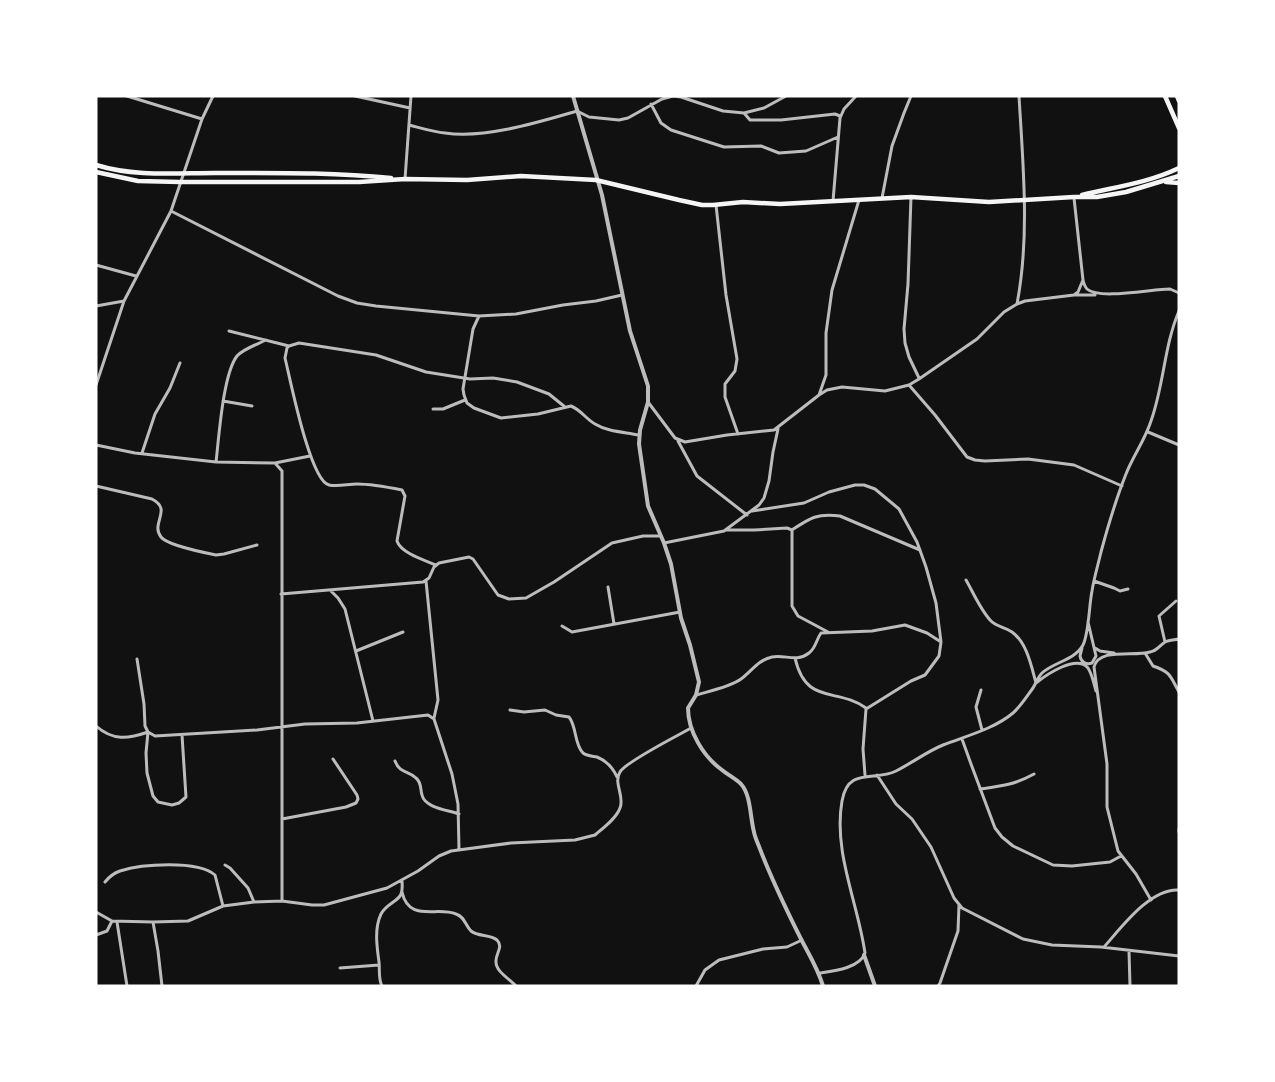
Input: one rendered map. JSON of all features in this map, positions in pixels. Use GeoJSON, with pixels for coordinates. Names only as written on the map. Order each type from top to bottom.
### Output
{"type":"FeatureCollection","features":[{"type":"Feature","properties":{"kind":"main road"},"geometry":{"type":"LineString","coordinates":[[1165,96],[1179,128]]}},
{"type":"Feature","properties":{"kind":"main road"},"geometry":{"type":"LineString","coordinates":[[1177,96],[1179,101]]}},
{"type":"Feature","properties":{"kind":"main road"},"geometry":{"type":"LineString","coordinates":[[96,165],[130,173],[262,173],[467,180],[521,176],[582,178],[702,205],[743,202],[780,204],[911,197],[988,202],[1097,197],[1160,183],[1179,176]]}},
{"type":"Feature","properties":{"kind":"main road"},"geometry":{"type":"LineString","coordinates":[[1074,197],[1124,187],[1179,168]]}},
{"type":"Feature","properties":{"kind":"main road"},"geometry":{"type":"LineString","coordinates":[[96,172],[138,181],[180,182],[359,182],[405,179]]}},
{"type":"Feature","properties":{"kind":"main road"},"geometry":{"type":"LineString","coordinates":[[1160,183],[1179,183]]}},
{"type":"Feature","properties":{"kind":"street"},"geometry":{"type":"LineString","coordinates":[[127,96],[202,118]]}},
{"type":"Feature","properties":{"kind":"street"},"geometry":{"type":"LineString","coordinates":[[96,385],[124,301],[171,211],[202,118],[213,96]]}},
{"type":"Feature","properties":{"kind":"street"},"geometry":{"type":"LineString","coordinates":[[355,96],[410,108]]}},
{"type":"Feature","properties":{"kind":"street"},"geometry":{"type":"LineString","coordinates":[[405,179],[411,96]]}},
{"type":"Feature","properties":{"kind":"street"},"geometry":{"type":"LineString","coordinates":[[573,96],[598,180],[630,331],[648,386],[648,402],[639,435],[639,444],[648,506],[664,543],[699,682],[696,695],[687,708],[691,728],[710,759],[740,783],[744,789],[760,851],[820,973],[823,986]]}},
{"type":"Feature","properties":{"kind":"street"},"geometry":{"type":"LineString","coordinates":[[409,125],[446,133],[475,133],[508,129],[577,111],[589,117],[619,120],[628,118],[651,104],[673,96],[688,98],[723,111],[744,113],[764,108],[786,96]]}},
{"type":"Feature","properties":{"kind":"street"},"geometry":{"type":"LineString","coordinates":[[833,201],[840,116],[846,105],[856,96]]}},
{"type":"Feature","properties":{"kind":"street"},"geometry":{"type":"LineString","coordinates":[[882,198],[892,146],[911,96]]}},
{"type":"Feature","properties":{"kind":"street"},"geometry":{"type":"LineString","coordinates":[[1017,304],[1022,279],[1024,201],[1019,96]]}},
{"type":"Feature","properties":{"kind":"street"},"geometry":{"type":"LineString","coordinates":[[651,104],[661,123],[671,130],[724,147],[761,146],[779,153],[806,151],[838,137]]}},
{"type":"Feature","properties":{"kind":"street"},"geometry":{"type":"LineString","coordinates":[[744,113],[750,120],[781,120],[835,114],[840,116]]}},
{"type":"Feature","properties":{"kind":"street"},"geometry":{"type":"LineString","coordinates":[[911,197],[904,336],[909,357],[919,379]]}},
{"type":"Feature","properties":{"kind":"street"},"geometry":{"type":"LineString","coordinates":[[1074,197],[1083,280],[1088,290],[1102,294]]}},
{"type":"Feature","properties":{"kind":"street"},"geometry":{"type":"LineString","coordinates":[[819,395],[826,375],[826,333],[832,290],[859,200]]}},
{"type":"Feature","properties":{"kind":"street"},"geometry":{"type":"LineString","coordinates":[[716,205],[726,295],[737,359],[735,371],[726,384],[725,397],[738,434]]}},
{"type":"Feature","properties":{"kind":"street"},"geometry":{"type":"LineString","coordinates":[[171,211],[347,300],[376,306],[479,316],[516,314],[622,295]]}},
{"type":"Feature","properties":{"kind":"street"},"geometry":{"type":"LineString","coordinates":[[96,265],[136,276]]}},
{"type":"Feature","properties":{"kind":"street"},"geometry":{"type":"LineString","coordinates":[[1074,295],[1078,292],[1083,280]]}},
{"type":"Feature","properties":{"kind":"street"},"geometry":{"type":"LineString","coordinates":[[677,440],[688,442],[778,429],[826,390],[842,387],[885,391],[909,385],[976,339],[1004,312],[1025,301],[1163,289],[1179,293]]}},
{"type":"Feature","properties":{"kind":"street"},"geometry":{"type":"LineString","coordinates":[[96,306],[124,301]]}},
{"type":"Feature","properties":{"kind":"street"},"geometry":{"type":"LineString","coordinates":[[1088,618],[1096,653],[1092,663],[1082,661],[1080,656],[1094,581],[1122,486],[1147,431],[1161,387],[1173,325],[1179,311]]}},
{"type":"Feature","properties":{"kind":"street"},"geometry":{"type":"LineString","coordinates":[[479,316],[473,329],[464,389],[467,403],[501,418],[538,414],[572,406],[598,426],[639,435]]}},
{"type":"Feature","properties":{"kind":"street"},"geometry":{"type":"LineString","coordinates":[[229,332],[289,346],[299,343],[376,355],[426,372],[518,382],[549,394],[565,407]]}},
{"type":"Feature","properties":{"kind":"street"},"geometry":{"type":"LineString","coordinates":[[216,462],[223,401],[231,367],[238,354],[266,340]]}},
{"type":"Feature","properties":{"kind":"street"},"geometry":{"type":"LineString","coordinates":[[289,346],[285,357],[300,423],[310,456],[323,482],[330,486],[380,485],[402,490],[405,496],[397,541],[402,549],[436,565],[469,556],[498,595],[509,600],[525,598],[554,582],[612,543],[643,536],[660,536]]}},
{"type":"Feature","properties":{"kind":"street"},"geometry":{"type":"LineString","coordinates":[[142,453],[155,414],[170,388],[180,363]]}},
{"type":"Feature","properties":{"kind":"street"},"geometry":{"type":"LineString","coordinates":[[909,385],[967,457],[985,462],[1028,459],[1074,465],[1122,486]]}},
{"type":"Feature","properties":{"kind":"street"},"geometry":{"type":"LineString","coordinates":[[434,409],[443,409],[465,400]]}},
{"type":"Feature","properties":{"kind":"street"},"geometry":{"type":"LineString","coordinates":[[223,401],[252,406]]}},
{"type":"Feature","properties":{"kind":"street"},"geometry":{"type":"LineString","coordinates":[[648,402],[677,440],[697,476],[747,515]]}},
{"type":"Feature","properties":{"kind":"street"},"geometry":{"type":"LineString","coordinates":[[727,530],[762,502],[778,429]]}},
{"type":"Feature","properties":{"kind":"street"},"geometry":{"type":"LineString","coordinates":[[1147,431],[1179,445]]}},
{"type":"Feature","properties":{"kind":"street"},"geometry":{"type":"LineString","coordinates":[[96,445],[216,462],[275,463],[310,456]]}},
{"type":"Feature","properties":{"kind":"street"},"geometry":{"type":"LineString","coordinates":[[275,463],[281,468],[283,475],[282,902]]}},
{"type":"Feature","properties":{"kind":"street"},"geometry":{"type":"LineString","coordinates":[[752,511],[804,503],[829,492],[855,485],[868,486],[899,509],[917,542],[936,603],[941,642],[939,656],[925,675],[911,681],[867,709]]}},
{"type":"Feature","properties":{"kind":"street"},"geometry":{"type":"LineString","coordinates":[[96,486],[156,501],[162,512],[158,524],[159,532],[161,537],[168,542],[216,555],[258,545]]}},
{"type":"Feature","properties":{"kind":"street"},"geometry":{"type":"LineString","coordinates":[[664,543],[727,530],[782,528],[792,530],[813,517],[834,515],[920,550]]}},
{"type":"Feature","properties":{"kind":"street"},"geometry":{"type":"LineString","coordinates":[[792,530],[792,606],[798,616],[831,633]]}},
{"type":"Feature","properties":{"kind":"street"},"geometry":{"type":"LineString","coordinates":[[281,594],[426,581],[436,565]]}},
{"type":"Feature","properties":{"kind":"street"},"geometry":{"type":"LineString","coordinates":[[966,580],[991,621],[1011,631],[1023,645],[1036,682]]}},
{"type":"Feature","properties":{"kind":"street"},"geometry":{"type":"LineString","coordinates":[[426,581],[438,700],[434,719],[452,774],[458,804],[459,849]]}},
{"type":"Feature","properties":{"kind":"street"},"geometry":{"type":"LineString","coordinates":[[1094,581],[1120,591],[1128,589]]}},
{"type":"Feature","properties":{"kind":"street"},"geometry":{"type":"LineString","coordinates":[[608,587],[614,624]]}},
{"type":"Feature","properties":{"kind":"street"},"geometry":{"type":"LineString","coordinates":[[331,591],[345,609],[373,721]]}},
{"type":"Feature","properties":{"kind":"street"},"geometry":{"type":"LineString","coordinates":[[1165,642],[1159,616],[1176,601]]}},
{"type":"Feature","properties":{"kind":"street"},"geometry":{"type":"LineString","coordinates":[[562,626],[572,632],[680,612]]}},
{"type":"Feature","properties":{"kind":"street"},"geometry":{"type":"LineString","coordinates":[[696,695],[737,681],[757,664],[769,658],[795,658],[810,652],[816,646],[821,633],[872,631],[905,625],[927,633],[941,642]]}},
{"type":"Feature","properties":{"kind":"street"},"geometry":{"type":"LineString","coordinates":[[356,651],[403,632]]}},
{"type":"Feature","properties":{"kind":"street"},"geometry":{"type":"LineString","coordinates":[[1151,900],[1136,874],[1118,850],[1107,807],[1107,764],[1094,667],[1102,657],[1145,653],[1156,650],[1165,642],[1179,639]]}},
{"type":"Feature","properties":{"kind":"street"},"geometry":{"type":"LineString","coordinates":[[876,986],[864,956],[864,945],[844,858],[841,823],[844,793],[856,779],[893,773],[922,755],[982,730],[1012,713],[1041,674],[1074,655],[1083,644]]}},
{"type":"Feature","properties":{"kind":"street"},"geometry":{"type":"LineString","coordinates":[[1093,645],[1100,651],[1119,654]]}},
{"type":"Feature","properties":{"kind":"street"},"geometry":{"type":"LineString","coordinates":[[1145,653],[1153,666],[1168,673],[1179,692]]}},
{"type":"Feature","properties":{"kind":"street"},"geometry":{"type":"LineString","coordinates":[[795,658],[798,672],[816,691],[856,701],[867,709]]}},
{"type":"Feature","properties":{"kind":"street"},"geometry":{"type":"LineString","coordinates":[[137,659],[145,726],[148,732],[146,763],[153,796],[158,802],[172,805],[181,802],[186,795],[182,735]]}},
{"type":"Feature","properties":{"kind":"street"},"geometry":{"type":"LineString","coordinates":[[1036,682],[1054,670],[1065,666],[1084,665],[1090,673],[1100,703]]}},
{"type":"Feature","properties":{"kind":"street"},"geometry":{"type":"LineString","coordinates":[[981,690],[976,707],[982,730]]}},
{"type":"Feature","properties":{"kind":"street"},"geometry":{"type":"LineString","coordinates":[[866,776],[863,749],[867,709]]}},
{"type":"Feature","properties":{"kind":"street"},"geometry":{"type":"LineString","coordinates":[[96,912],[115,922],[188,921],[223,906],[254,902],[324,905],[387,888],[445,853],[459,849],[511,843],[575,840],[596,836],[621,807],[618,779],[613,770],[606,762],[581,751],[569,717],[556,715],[547,710],[524,712],[510,710]]}},
{"type":"Feature","properties":{"kind":"street"},"geometry":{"type":"LineString","coordinates":[[96,726],[109,735],[121,738],[148,732],[155,736],[182,735],[428,715],[434,719]]}},
{"type":"Feature","properties":{"kind":"street"},"geometry":{"type":"LineString","coordinates":[[618,779],[621,769],[691,728]]}},
{"type":"Feature","properties":{"kind":"street"},"geometry":{"type":"LineString","coordinates":[[962,738],[995,828],[1008,842],[1023,852],[1053,865],[1072,866],[1110,862],[1121,856]]}},
{"type":"Feature","properties":{"kind":"street"},"geometry":{"type":"LineString","coordinates":[[282,819],[350,807],[356,803],[357,795],[333,759]]}},
{"type":"Feature","properties":{"kind":"street"},"geometry":{"type":"LineString","coordinates":[[394,761],[401,770],[418,780],[425,802],[459,814]]}},
{"type":"Feature","properties":{"kind":"street"},"geometry":{"type":"LineString","coordinates":[[980,789],[1006,786],[1034,774]]}},
{"type":"Feature","properties":{"kind":"street"},"geometry":{"type":"LineString","coordinates":[[878,775],[896,804],[912,819],[931,847],[959,905],[1023,939],[1052,945],[1104,947],[1179,956]]}},
{"type":"Feature","properties":{"kind":"street"},"geometry":{"type":"LineString","coordinates":[[105,882],[114,873],[125,870],[153,866],[192,866],[210,871],[214,875],[223,906]]}},
{"type":"Feature","properties":{"kind":"street"},"geometry":{"type":"LineString","coordinates":[[225,866],[230,868],[248,888],[254,902]]}},
{"type":"Feature","properties":{"kind":"street"},"geometry":{"type":"LineString","coordinates":[[402,880],[405,901],[413,909],[422,912],[453,912],[464,919],[470,930],[497,941],[500,947],[495,961],[498,970],[516,986]]}},
{"type":"Feature","properties":{"kind":"street"},"geometry":{"type":"LineString","coordinates":[[1104,947],[1138,909],[1169,891],[1179,890]]}},
{"type":"Feature","properties":{"kind":"street"},"geometry":{"type":"LineString","coordinates":[[382,986],[379,978],[376,938],[379,919],[384,910],[399,898],[402,892]]}},
{"type":"Feature","properties":{"kind":"street"},"geometry":{"type":"LineString","coordinates":[[938,986],[958,931],[959,905]]}},
{"type":"Feature","properties":{"kind":"street"},"geometry":{"type":"LineString","coordinates":[[96,935],[107,931],[115,922]]}},
{"type":"Feature","properties":{"kind":"street"},"geometry":{"type":"LineString","coordinates":[[115,922],[127,986]]}},
{"type":"Feature","properties":{"kind":"street"},"geometry":{"type":"LineString","coordinates":[[153,922],[162,986]]}},
{"type":"Feature","properties":{"kind":"street"},"geometry":{"type":"LineString","coordinates":[[696,986],[705,970],[718,960],[762,949],[787,947],[802,940]]}},
{"type":"Feature","properties":{"kind":"street"},"geometry":{"type":"LineString","coordinates":[[1129,951],[1130,986]]}},
{"type":"Feature","properties":{"kind":"street"},"geometry":{"type":"LineString","coordinates":[[820,973],[832,972],[858,963],[864,956]]}},
{"type":"Feature","properties":{"kind":"street"},"geometry":{"type":"LineString","coordinates":[[340,968],[379,965]]}}]}
